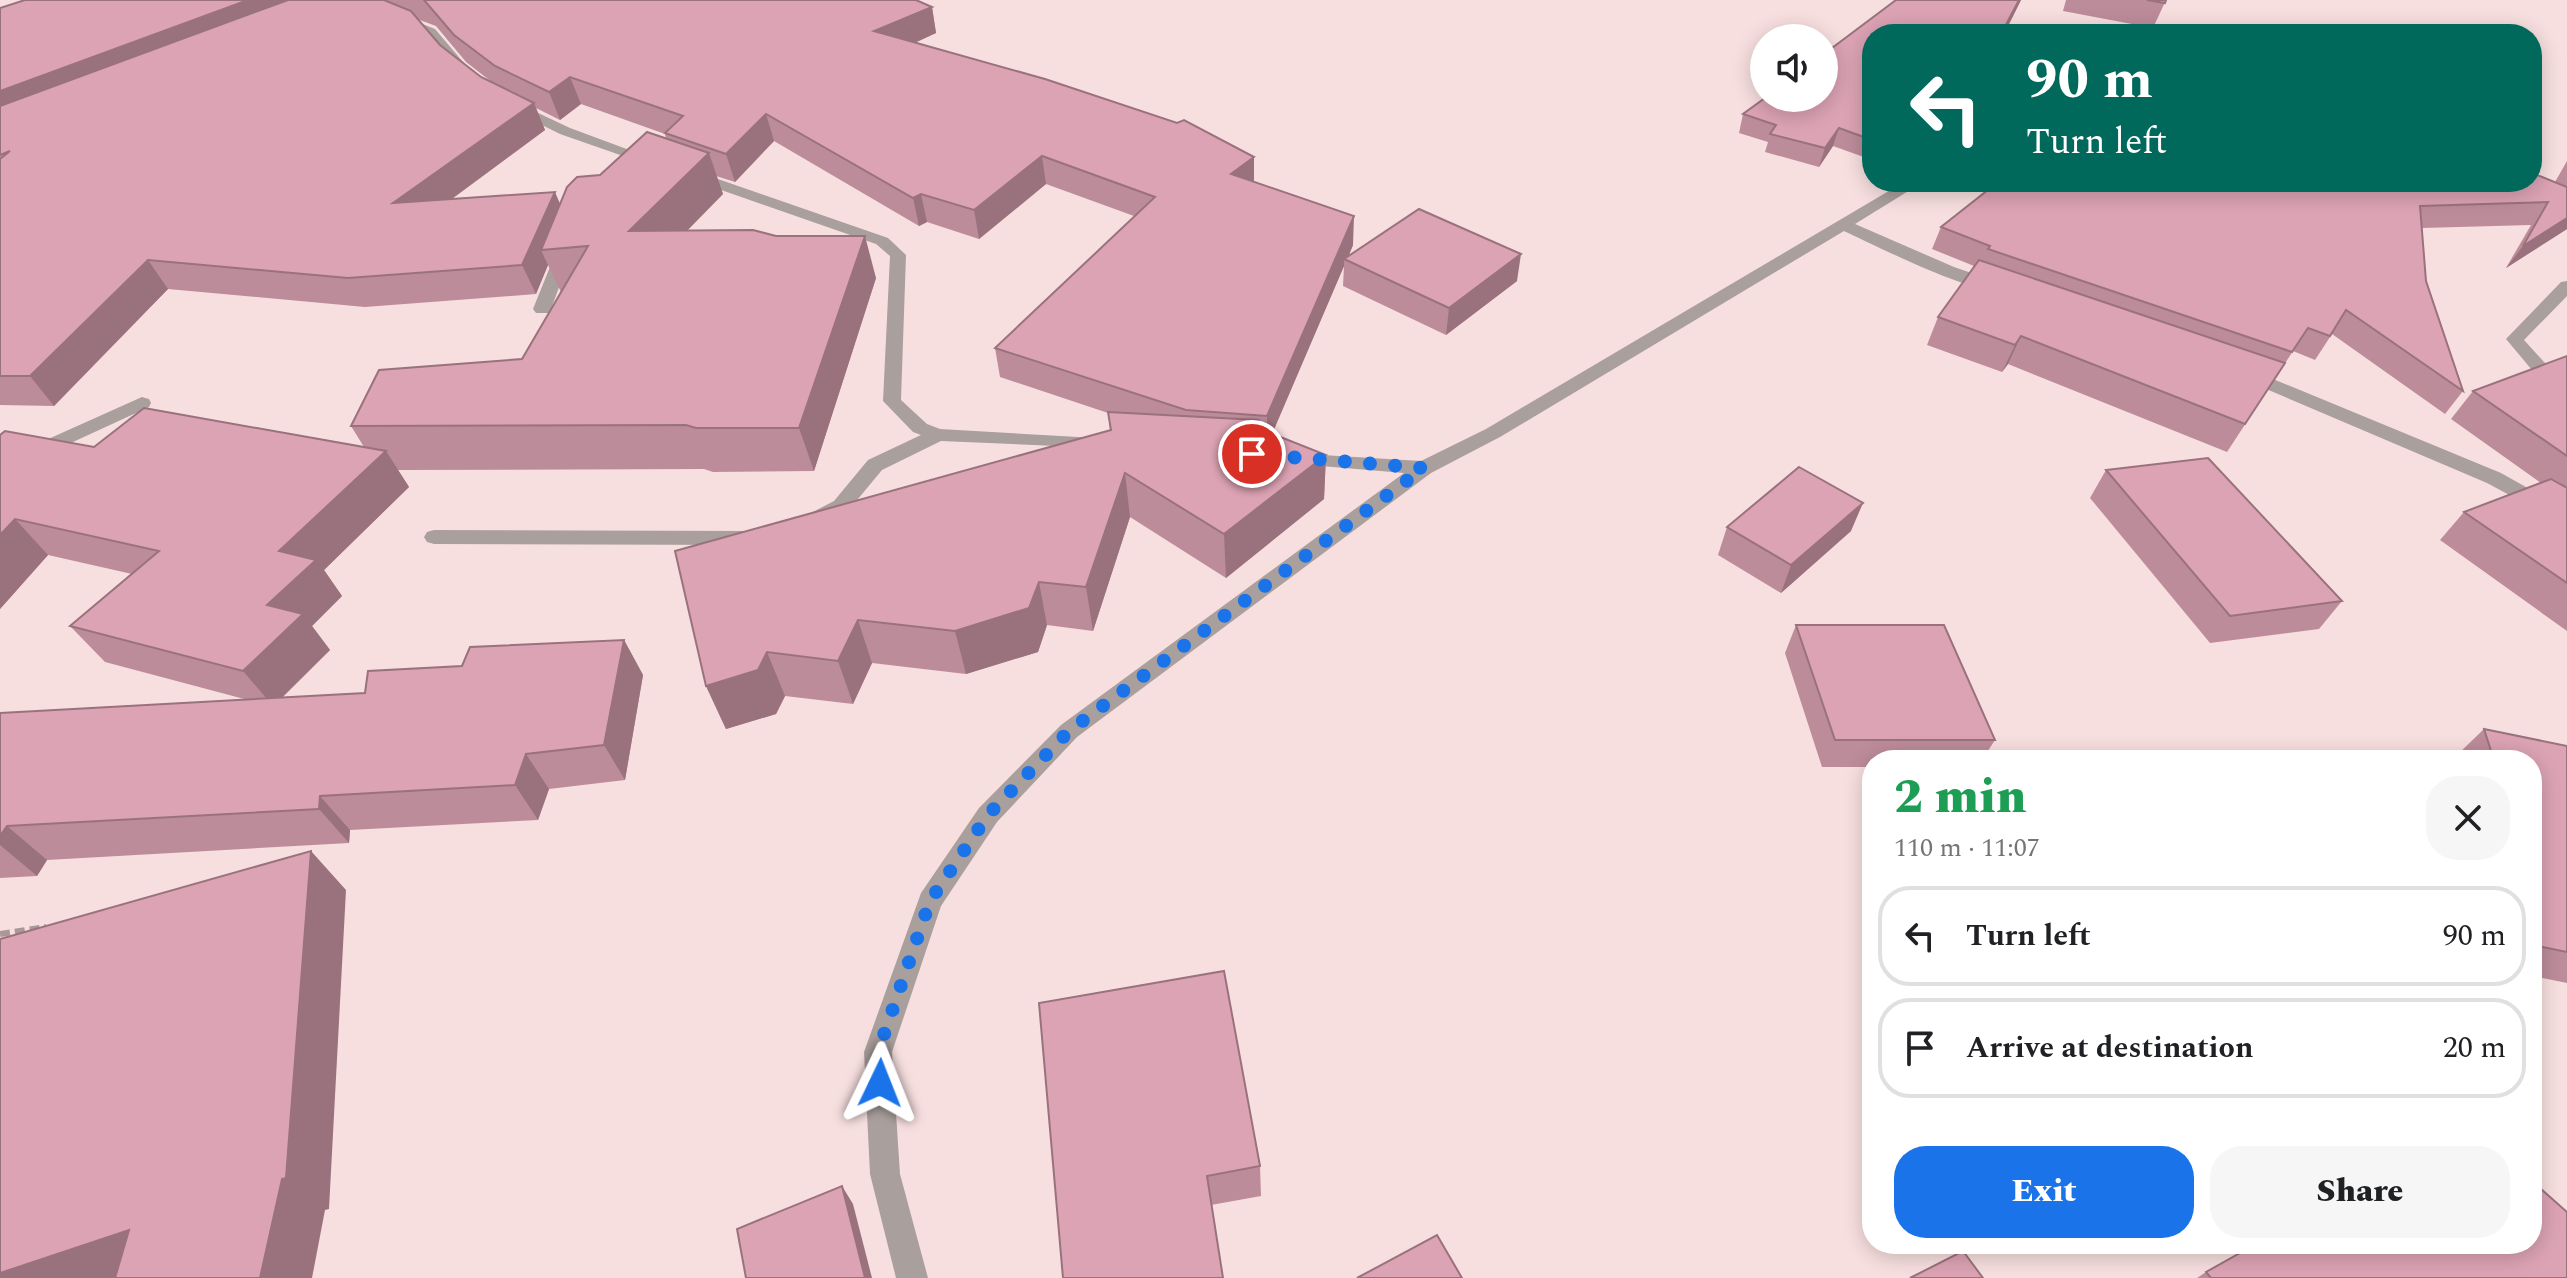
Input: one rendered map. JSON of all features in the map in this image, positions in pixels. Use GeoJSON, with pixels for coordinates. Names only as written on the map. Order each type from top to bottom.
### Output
{"type":"FeatureCollection","features":[{"type":"Feature","properties":{"kind":"street"},"geometry":{"type":"LineString","coordinates":[[347,2],[430,32],[459,67],[479,83]]}},
{"type":"Feature","properties":{"kind":"street"},"geometry":{"type":"LineString","coordinates":[[500,99],[631,162],[672,169],[882,241],[898,255],[892,401],[920,428],[938,435],[1119,445]]}},
{"type":"Feature","properties":{"kind":"street"},"geometry":{"type":"LineString","coordinates":[[912,1278],[885,1174],[878,1052],[930,901],[988,815],[1069,731],[1424,468],[1493,433],[1898,192]]}},
{"type":"Feature","properties":{"kind":"street"},"geometry":{"type":"LineString","coordinates":[[1843,225],[1948,271],[2008,292]]}},
{"type":"Feature","properties":{"kind":"street"},"geometry":{"type":"LineString","coordinates":[[542,309],[569,240]]}},
{"type":"Feature","properties":{"kind":"street"},"geometry":{"type":"LineString","coordinates":[[2567,286],[2515,339],[2526,356],[2546,375],[2567,387]]}},
{"type":"Feature","properties":{"kind":"street"},"geometry":{"type":"LineString","coordinates":[[2220,365],[2361,420],[2494,478],[2567,519]]}},
{"type":"Feature","properties":{"kind":"street"},"geometry":{"type":"LineString","coordinates":[[0,462],[53,444],[142,403]]}},
{"type":"Feature","properties":{"kind":"street"},"geometry":{"type":"LineString","coordinates":[[802,526],[841,506],[875,465],[938,435]]}},
{"type":"Feature","properties":{"kind":"street"},"geometry":{"type":"LineString","coordinates":[[1286,457],[1424,468]]}},
{"type":"Feature","properties":{"kind":"street"},"geometry":{"type":"LineString","coordinates":[[434,537],[746,539],[774,533]]}},
{"type":"Feature","properties":{"kind":"path"},"geometry":{"type":"LineString","coordinates":[[0,934],[61,925]]}},
{"type":"Feature","properties":{"kind":"building"},"geometry":{"type":"Polygon","coordinates":[[[25,0],[248,0],[0,91],[0,8],[25,0]]]}},
{"type":"Feature","properties":{"kind":"building"},"geometry":{"type":"Polygon","coordinates":[[[288,0],[384,0],[411,11],[440,45],[481,77],[534,103],[393,203],[555,192],[522,265],[348,278],[148,260],[30,376],[0,376],[0,159],[10,151],[0,155],[0,106],[288,0]]]}},
{"type":"Feature","properties":{"kind":"building"},"geometry":{"type":"Polygon","coordinates":[[[424,0],[916,0],[932,7],[874,31],[1045,79],[1177,123],[1184,120],[1254,157],[1231,174],[1354,216],[1267,416],[1186,410],[995,348],[1155,197],[1042,156],[974,210],[921,194],[913,198],[766,114],[726,154],[665,133],[683,116],[570,77],[549,92],[495,66],[454,35],[424,0]]]}},
{"type":"Feature","properties":{"kind":"building"},"geometry":{"type":"Polygon","coordinates":[[[1896,0],[2019,0],[2006,24],[1864,24],[1896,0]]]}},
{"type":"Feature","properties":{"kind":"building"},"geometry":{"type":"Polygon","coordinates":[[[1862,26],[1862,136],[1839,128],[1825,148],[1770,134],[1776,125],[1743,114],[1750,109],[1750,112],[1838,112],[1838,44],[1862,26]]]}},
{"type":"Feature","properties":{"kind":"building"},"geometry":{"type":"Polygon","coordinates":[[[647,132],[709,153],[629,231],[753,230],[776,236],[865,236],[799,428],[696,428],[686,425],[351,426],[379,370],[522,359],[588,246],[541,250],[567,187],[577,177],[600,175],[647,132]]]}},
{"type":"Feature","properties":{"kind":"building"},"geometry":{"type":"Polygon","coordinates":[[[2542,177],[2567,187],[2567,218],[2523,246],[2548,202],[2420,206],[2426,281],[2463,391],[2346,310],[2330,336],[2308,328],[2292,352],[1988,249],[1990,246],[1941,227],[1985,192],[2542,192],[2542,177]]]}},
{"type":"Feature","properties":{"kind":"building"},"geometry":{"type":"Polygon","coordinates":[[[1419,209],[1521,254],[1449,308],[1344,259],[1419,209]]]}},
{"type":"Feature","properties":{"kind":"building"},"geometry":{"type":"Polygon","coordinates":[[[1979,260],[2285,363],[2245,424],[2021,336],[2015,345],[1938,317],[1979,260]]]}},
{"type":"Feature","properties":{"kind":"building"},"geometry":{"type":"Polygon","coordinates":[[[2567,356],[2567,456],[2473,391],[2567,356]]]}},
{"type":"Feature","properties":{"kind":"building"},"geometry":{"type":"Polygon","coordinates":[[[144,408],[386,451],[279,551],[316,560],[267,605],[303,614],[243,671],[70,626],[159,551],[15,519],[0,535],[0,435],[5,431],[94,447],[144,408]]]}},
{"type":"Feature","properties":{"kind":"building"},"geometry":{"type":"Polygon","coordinates":[[[1108,412],[1258,420],[1255,427],[1326,455],[1224,534],[1125,473],[1086,587],[1039,582],[1029,608],[955,631],[858,620],[838,661],[767,652],[758,670],[706,686],[675,551],[1111,430],[1108,412]]]}},
{"type":"Feature","properties":{"kind":"building"},"geometry":{"type":"Polygon","coordinates":[[[2208,458],[2342,601],[2230,616],[2106,470],[2208,458]]]}},
{"type":"Feature","properties":{"kind":"building"},"geometry":{"type":"Polygon","coordinates":[[[1799,467],[1863,503],[1791,565],[1727,527],[1799,467]]]}},
{"type":"Feature","properties":{"kind":"building"},"geometry":{"type":"Polygon","coordinates":[[[2551,479],[2567,488],[2567,583],[2464,512],[2551,479]]]}},
{"type":"Feature","properties":{"kind":"building"},"geometry":{"type":"Polygon","coordinates":[[[1796,625],[1944,625],[1995,740],[1835,740],[1796,625]]]}},
{"type":"Feature","properties":{"kind":"building"},"geometry":{"type":"Polygon","coordinates":[[[624,640],[604,745],[526,754],[515,785],[320,796],[319,809],[7,826],[0,836],[0,713],[365,693],[368,671],[462,666],[470,647],[624,640]]]}},
{"type":"Feature","properties":{"kind":"building"},"geometry":{"type":"Polygon","coordinates":[[[2484,729],[2567,746],[2567,952],[2542,947],[2542,750],[2491,750],[2484,729]]]}},
{"type":"Feature","properties":{"kind":"building"},"geometry":{"type":"Polygon","coordinates":[[[311,851],[286,1178],[282,1179],[260,1278],[115,1278],[129,1230],[0,1273],[0,939],[311,851]]]}},
{"type":"Feature","properties":{"kind":"building"},"geometry":{"type":"Polygon","coordinates":[[[1224,971],[1260,1166],[1207,1176],[1223,1278],[1063,1278],[1039,1003],[1224,971]]]}},
{"type":"Feature","properties":{"kind":"building"},"geometry":{"type":"Polygon","coordinates":[[[842,1186],[865,1278],[746,1278],[737,1229],[842,1186]]]}},
{"type":"Feature","properties":{"kind":"building"},"geometry":{"type":"Polygon","coordinates":[[[2542,1190],[2567,1212],[2567,1278],[2211,1278],[2206,1272],[2238,1254],[2542,1254],[2542,1190]]]}},
{"type":"Feature","properties":{"kind":"building"},"geometry":{"type":"Polygon","coordinates":[[[1437,1235],[1462,1278],[1357,1278],[1437,1235]]]}},
{"type":"Feature","properties":{"kind":"building"},"geometry":{"type":"Polygon","coordinates":[[[1957,1254],[1965,1254],[1983,1278],[1910,1278],[1957,1254]]]}},
{"type":"Feature","properties":{"kind":"route"},"geometry":{"type":"LineString","coordinates":[[880,1083],[878,1052],[930,901],[988,815],[1069,731],[1424,468],[1252,454]]}}]}
